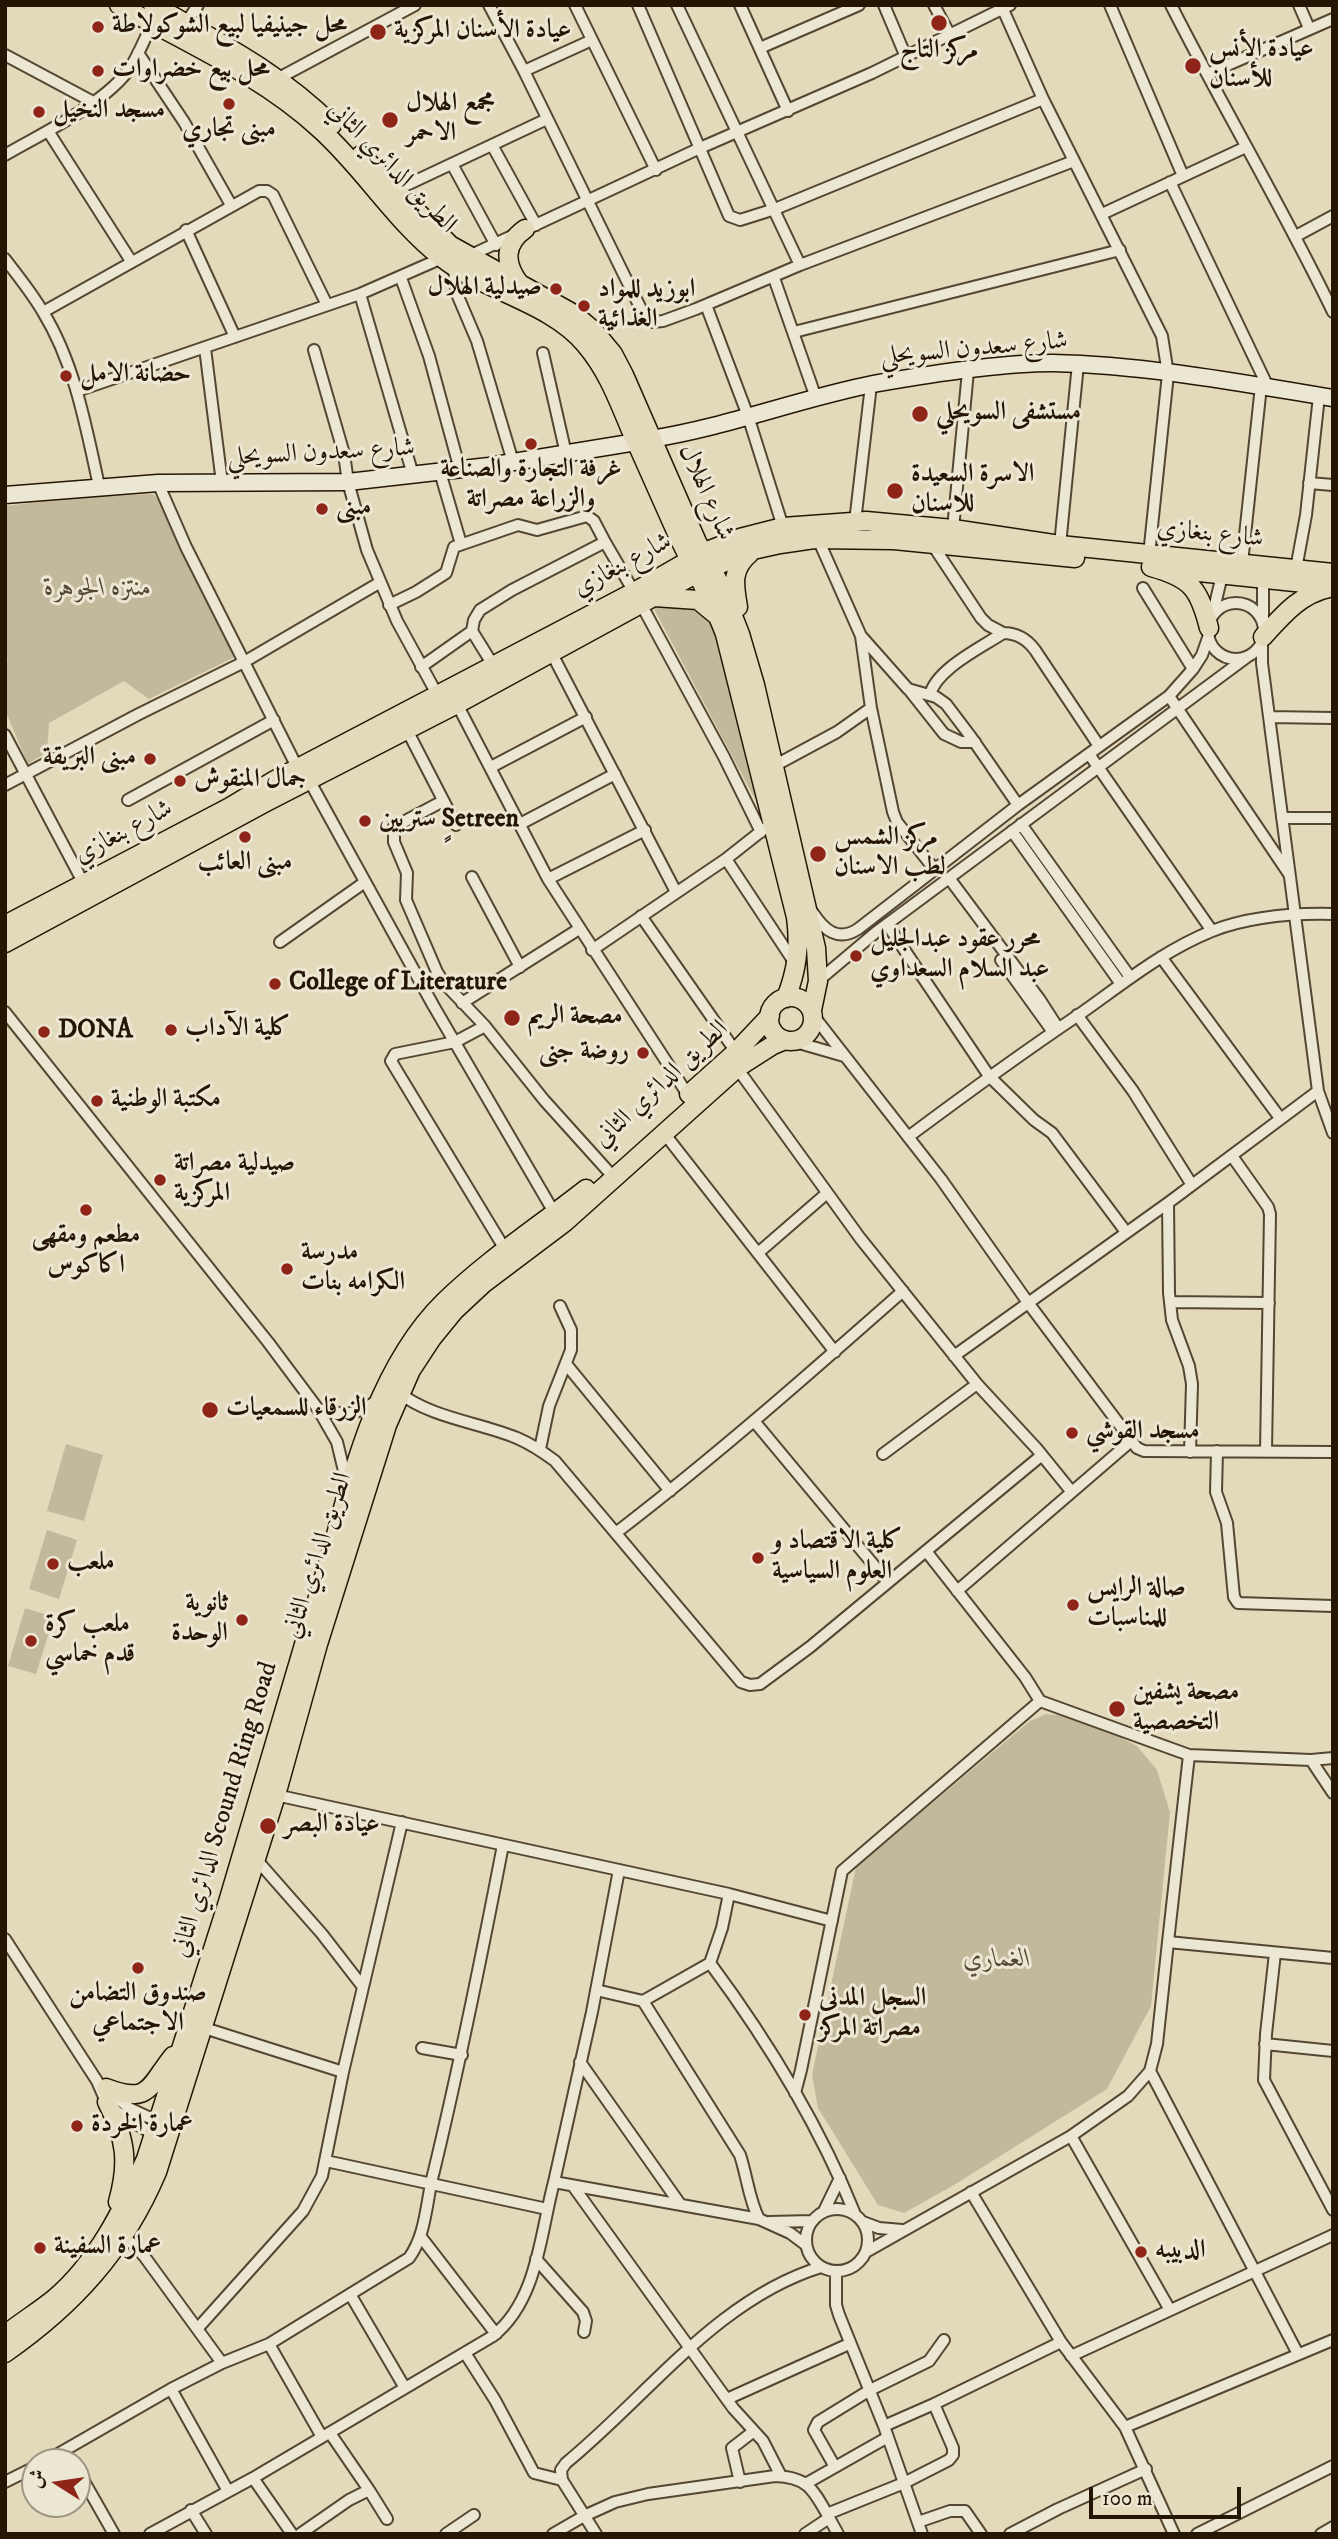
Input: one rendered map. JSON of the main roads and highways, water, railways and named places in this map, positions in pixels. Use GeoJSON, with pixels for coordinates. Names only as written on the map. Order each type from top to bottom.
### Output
{"type":"FeatureCollection","features":[{"type":"Feature","properties":{"kind":"main road","name":"الطريق الدائري الثاني"},"geometry":{"type":"LineString","coordinates":[[119,5],[152,24],[181,30],[251,60],[279,78],[306,99],[450,246],[455,260]]}},
{"type":"Feature","properties":{"kind":"main road","name":"الطريق الدائري الثاني"},"geometry":{"type":"LineString","coordinates":[[153,5],[181,30],[279,96],[322,130],[410,228],[455,260],[565,326],[585,343],[644,440]]}},
{"type":"Feature","properties":{"kind":"main road"},"geometry":{"type":"LineString","coordinates":[[519,283],[510,271],[511,244],[531,227]]}},
{"type":"Feature","properties":{"kind":"main road"},"geometry":{"type":"LineString","coordinates":[[455,260],[519,283],[573,314],[594,331],[624,375],[644,440]]}},
{"type":"Feature","properties":{"kind":"main road","name":"شارع سعدون السويحلي"},"geometry":{"type":"LineString","coordinates":[[5,495],[158,483],[348,482],[460,470],[644,440],[871,385],[1049,363],[1168,374],[1326,397]]}},
{"type":"Feature","properties":{"kind":"main road","name":"شارع الهلال"},"geometry":{"type":"LineString","coordinates":[[644,440],[700,564]]}},
{"type":"Feature","properties":{"kind":"main road","name":"شارع بنغازي"},"geometry":{"type":"LineString","coordinates":[[6,924],[303,774],[407,730],[457,704],[551,652],[740,538],[783,527],[855,522],[953,529],[1150,561]]}},
{"type":"Feature","properties":{"kind":"main road","name":"شارع بنغازي"},"geometry":{"type":"LineString","coordinates":[[700,564],[780,544],[818,539],[894,540],[1230,566],[1333,587]]}},
{"type":"Feature","properties":{"kind":"main road"},"geometry":{"type":"LineString","coordinates":[[740,634],[734,575],[742,560],[753,550]]}},
{"type":"Feature","properties":{"kind":"main road"},"geometry":{"type":"LineString","coordinates":[[1150,561],[1192,586],[1202,603],[1210,627]]}},
{"type":"Feature","properties":{"kind":"main road"},"geometry":{"type":"LineString","coordinates":[[700,564],[738,682],[796,917],[799,952],[797,967],[786,998]]}},
{"type":"Feature","properties":{"kind":"main road"},"geometry":{"type":"LineString","coordinates":[[688,1102],[737,1060],[773,1045],[804,1037],[813,1021],[812,1012],[818,981],[816,948],[806,904],[773,825],[774,765],[755,685],[740,634],[722,588],[700,564]]}},
{"type":"Feature","properties":{"kind":"main road","name":"شارع بنغازي"},"geometry":{"type":"LineString","coordinates":[[1262,573],[1296,569],[1333,573]]}},
{"type":"Feature","properties":{"kind":"main road"},"geometry":{"type":"LineString","coordinates":[[1263,634],[1300,600],[1312,593],[1333,587]]}},
{"type":"Feature","properties":{"kind":"main road"},"geometry":{"type":"LineString","coordinates":[[643,598],[698,600],[712,610],[720,621]]}},
{"type":"Feature","properties":{"kind":"main road","name":"شارع بنغازي"},"geometry":{"type":"LineString","coordinates":[[5,943],[493,665],[643,598]]}},
{"type":"Feature","properties":{"kind":"main road"},"geometry":{"type":"LineString","coordinates":[[789,1041],[773,1031],[769,1016],[773,1006],[786,998],[801,999],[812,1012]]}},
{"type":"Feature","properties":{"kind":"main road","name":"الطريق الدائري الثاني"},"geometry":{"type":"LineString","coordinates":[[737,1060],[769,1016]]}},
{"type":"Feature","properties":{"kind":"main road","name":"الطريق الدائري الثاني"},"geometry":{"type":"LineString","coordinates":[[342,1545],[390,1391],[411,1370],[454,1311],[484,1283],[565,1222],[664,1133],[688,1102]]}},
{"type":"Feature","properties":{"kind":"main road","name":"الطريق الدائري الثاني"},"geometry":{"type":"LineString","coordinates":[[368,1433],[423,1327],[444,1303],[608,1171],[688,1102]]}},
{"type":"Feature","properties":{"kind":"main road","name":"الدائري الثاني Scound Ring Road"},"geometry":{"type":"LineString","coordinates":[[162,2131],[180,2048],[196,2025],[342,1545],[345,1500],[368,1433]]}},
{"type":"Feature","properties":{"kind":"main road"},"geometry":{"type":"LineString","coordinates":[[5,2353],[33,2334],[106,2262],[128,2199],[162,2131],[196,2025],[256,1859],[268,1793]]}},
{"type":"Feature","properties":{"kind":"main road"},"geometry":{"type":"LineString","coordinates":[[5,2334],[55,2298],[97,2250],[116,2233],[126,2160],[117,2121],[103,2090],[134,2096],[144,2092],[153,2085],[180,2048]]}},
{"type":"Feature","properties":{"kind":"place","name":"مركز التاج"},"geometry":{"type":"Point","coordinates":[939,23]}},
{"type":"Feature","properties":{"kind":"place","name":"محل جينيفيا لبيع الشوكولاطة"},"geometry":{"type":"Point","coordinates":[98,27]}},
{"type":"Feature","properties":{"kind":"place","name":"عيادة الأسنان المركزية"},"geometry":{"type":"Point","coordinates":[378,32]}},
{"type":"Feature","properties":{"kind":"place","name":"عيادة الأنس للأسنان"},"geometry":{"type":"Point","coordinates":[1193,66]}},
{"type":"Feature","properties":{"kind":"place","name":"محل بيع خضراوات"},"geometry":{"type":"Point","coordinates":[98,71]}},
{"type":"Feature","properties":{"kind":"place","name":"مبنى تجاري"},"geometry":{"type":"Point","coordinates":[229,104]}},
{"type":"Feature","properties":{"kind":"place","name":"مسجد النخيل"},"geometry":{"type":"Point","coordinates":[39,112]}},
{"type":"Feature","properties":{"kind":"place","name":"مجمع الهلال الاحمر"},"geometry":{"type":"Point","coordinates":[390,120]}},
{"type":"Feature","properties":{"kind":"place","name":"صيدلية الهلال"},"geometry":{"type":"Point","coordinates":[556,289]}},
{"type":"Feature","properties":{"kind":"place","name":"ابوزيد للمواد الغذائية"},"geometry":{"type":"Point","coordinates":[584,306]}},
{"type":"Feature","properties":{"kind":"place","name":"حضانة الامل"},"geometry":{"type":"Point","coordinates":[66,376]}},
{"type":"Feature","properties":{"kind":"place","name":"مستشفى السويحلي"},"geometry":{"type":"Point","coordinates":[920,414]}},
{"type":"Feature","properties":{"kind":"place","name":"غرفة التجارة والصناعة والزراعة مصراتة"},"geometry":{"type":"Point","coordinates":[531,444]}},
{"type":"Feature","properties":{"kind":"place","name":"الاسرة السعيدة للاسنان"},"geometry":{"type":"Point","coordinates":[895,491]}},
{"type":"Feature","properties":{"kind":"place","name":"مبنى"},"geometry":{"type":"Point","coordinates":[322,509]}},
{"type":"Feature","properties":{"kind":"place","name":"مبنى البريقة"},"geometry":{"type":"Point","coordinates":[150,759]}},
{"type":"Feature","properties":{"kind":"place","name":"جمال المنقوش"},"geometry":{"type":"Point","coordinates":[180,781]}},
{"type":"Feature","properties":{"kind":"place","name":"ستريين ٍSetreen"},"geometry":{"type":"Point","coordinates":[365,821]}},
{"type":"Feature","properties":{"kind":"place","name":"مبنى العائب"},"geometry":{"type":"Point","coordinates":[245,837]}},
{"type":"Feature","properties":{"kind":"place","name":"مركز الشمس لطب الاسنان"},"geometry":{"type":"Point","coordinates":[818,854]}},
{"type":"Feature","properties":{"kind":"place","name":"محرر عقود عبدالجليل عبد السلام السعداوي"},"geometry":{"type":"Point","coordinates":[856,956]}},
{"type":"Feature","properties":{"kind":"place","name":"College of Literature"},"geometry":{"type":"Point","coordinates":[275,984]}},
{"type":"Feature","properties":{"kind":"place","name":"مصحة الريم"},"geometry":{"type":"Point","coordinates":[512,1018]}},
{"type":"Feature","properties":{"kind":"place","name":"كلية الآداب"},"geometry":{"type":"Point","coordinates":[171,1030]}},
{"type":"Feature","properties":{"kind":"place","name":"DONA"},"geometry":{"type":"Point","coordinates":[44,1032]}},
{"type":"Feature","properties":{"kind":"place","name":"روضة جنى"},"geometry":{"type":"Point","coordinates":[643,1053]}},
{"type":"Feature","properties":{"kind":"place","name":"مكتبة الوطنية"},"geometry":{"type":"Point","coordinates":[97,1101]}},
{"type":"Feature","properties":{"kind":"place","name":"صيدلية مصراتة المركزية"},"geometry":{"type":"Point","coordinates":[160,1180]}},
{"type":"Feature","properties":{"kind":"place","name":"مطعم ومقهى اكاكوس"},"geometry":{"type":"Point","coordinates":[86,1210]}},
{"type":"Feature","properties":{"kind":"place","name":"مدرسة الكرامه بنات"},"geometry":{"type":"Point","coordinates":[287,1269]}},
{"type":"Feature","properties":{"kind":"place","name":"الزرقاء للسمعيات"},"geometry":{"type":"Point","coordinates":[210,1410]}},
{"type":"Feature","properties":{"kind":"place","name":"مسجد القوشي"},"geometry":{"type":"Point","coordinates":[1072,1433]}},
{"type":"Feature","properties":{"kind":"place","name":"كلية الاقتصاد و العلوم السياسية"},"geometry":{"type":"Point","coordinates":[758,1558]}},
{"type":"Feature","properties":{"kind":"place","name":"ملعب"},"geometry":{"type":"Point","coordinates":[53,1564]}},
{"type":"Feature","properties":{"kind":"place","name":"صالة الرايس للمناسبات"},"geometry":{"type":"Point","coordinates":[1073,1605]}},
{"type":"Feature","properties":{"kind":"place","name":"ثانوية الوحدة"},"geometry":{"type":"Point","coordinates":[242,1620]}},
{"type":"Feature","properties":{"kind":"place","name":"ملعب كرة قدم خماسي"},"geometry":{"type":"Point","coordinates":[31,1641]}},
{"type":"Feature","properties":{"kind":"place","name":"مصحة يشفين التخصصية"},"geometry":{"type":"Point","coordinates":[1117,1709]}},
{"type":"Feature","properties":{"kind":"place","name":"عيادة البصر"},"geometry":{"type":"Point","coordinates":[268,1826]}},
{"type":"Feature","properties":{"kind":"place","name":"صندوق التضامن الاجتماعي"},"geometry":{"type":"Point","coordinates":[138,1968]}},
{"type":"Feature","properties":{"kind":"place","name":"السجل المدني مصراتة المركز"},"geometry":{"type":"Point","coordinates":[805,2015]}},
{"type":"Feature","properties":{"kind":"place","name":"عمارة الخردة"},"geometry":{"type":"Point","coordinates":[77,2126]}},
{"type":"Feature","properties":{"kind":"place","name":"عمارة السفينة"},"geometry":{"type":"Point","coordinates":[40,2248]}},
{"type":"Feature","properties":{"kind":"place","name":"الدبيبه"},"geometry":{"type":"Point","coordinates":[1141,2252]}},
{"type":"Feature","properties":{"kind":"park label","name":"منتزه الجوهرة"},"geometry":{"type":"Point","coordinates":[98,590]}},
{"type":"Feature","properties":{"kind":"park label","name":"الغماري"},"geometry":{"type":"Point","coordinates":[997,1961]}}]}
